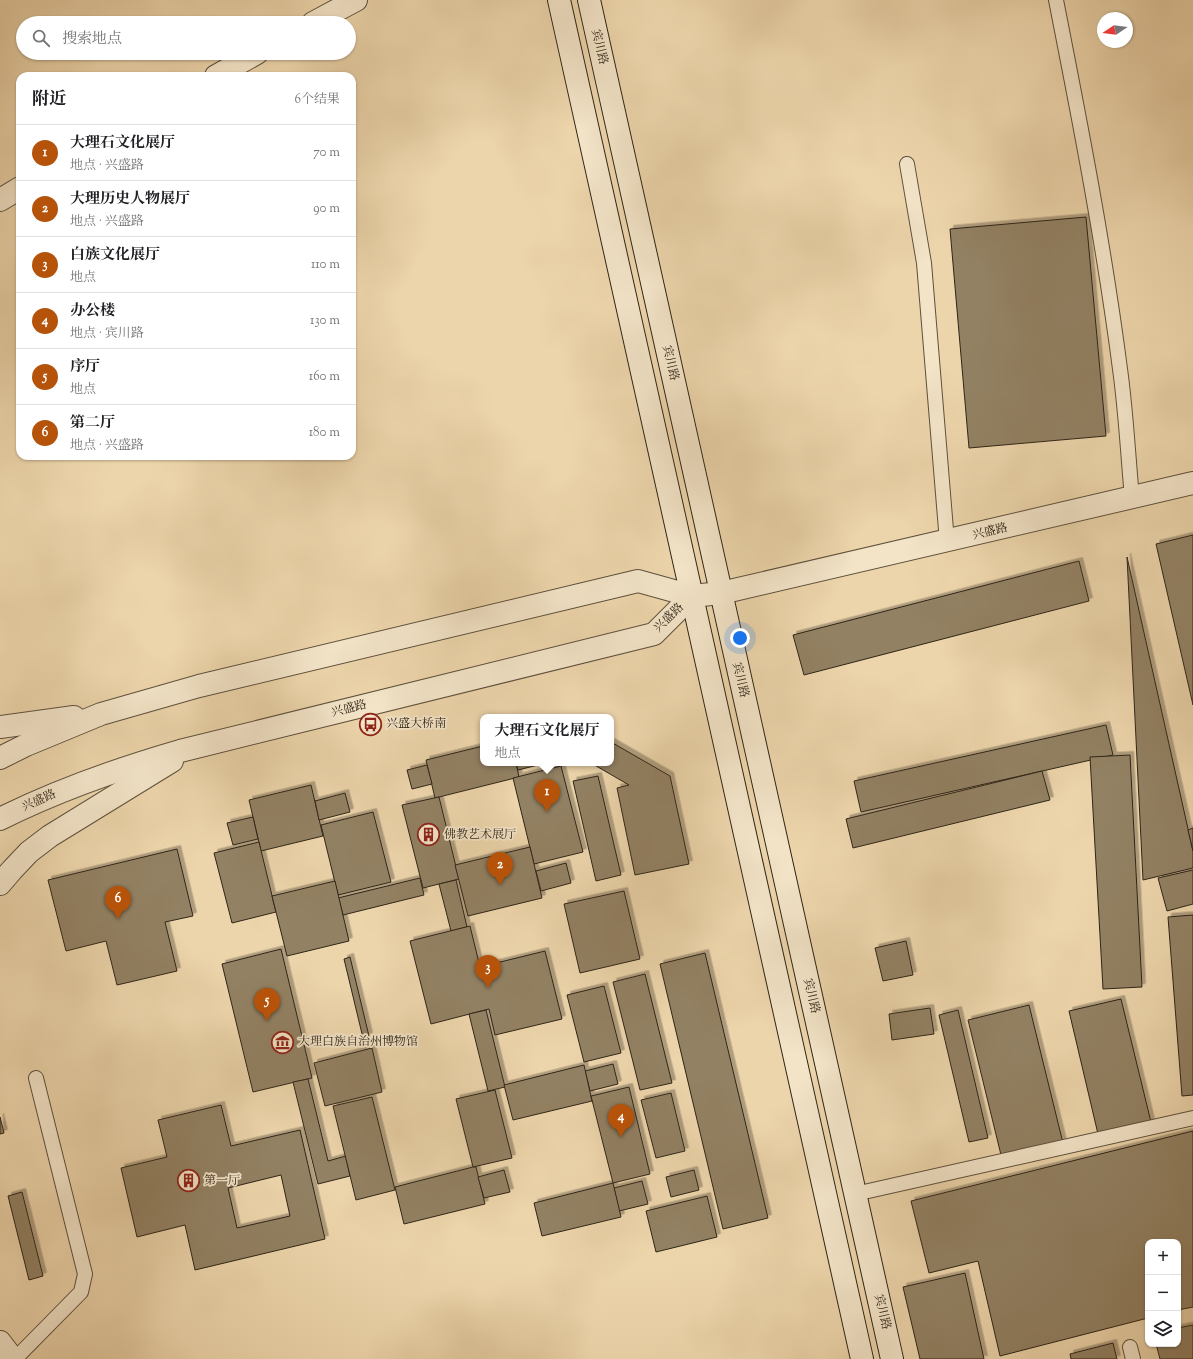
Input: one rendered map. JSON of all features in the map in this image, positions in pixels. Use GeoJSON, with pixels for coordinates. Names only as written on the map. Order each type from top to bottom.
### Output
{"type":"FeatureCollection","features":[{"type":"Feature","properties":{"kind":"main road"},"geometry":{"type":"LineString","coordinates":[[326,16],[356,0]]}},
{"type":"Feature","properties":{"kind":"main road"},"geometry":{"type":"LineString","coordinates":[[559,0],[862,1359]]}},
{"type":"Feature","properties":{"kind":"main road","name":"宾川路"},"geometry":{"type":"LineString","coordinates":[[589,0],[892,1359]]}},
{"type":"Feature","properties":{"kind":"main road"},"geometry":{"type":"LineString","coordinates":[[223,72],[245,60]]}},
{"type":"Feature","properties":{"kind":"main road"},"geometry":{"type":"LineString","coordinates":[[0,200],[16,190]]}},
{"type":"Feature","properties":{"kind":"main road","name":"兴盛路"},"geometry":{"type":"LineString","coordinates":[[0,758],[26,745],[101,714],[198,686],[638,581],[692,596],[721,593],[947,542],[1193,483]]}},
{"type":"Feature","properties":{"kind":"main road","name":"兴盛路"},"geometry":{"type":"LineString","coordinates":[[0,819],[49,796],[86,782],[145,761],[197,746],[654,634],[692,596]]}},
{"type":"Feature","properties":{"kind":"main road"},"geometry":{"type":"LineString","coordinates":[[0,727],[101,714]]}},
{"type":"Feature","properties":{"kind":"main road"},"geometry":{"type":"LineString","coordinates":[[0,884],[30,852],[50,836],[197,746]]}},
{"type":"Feature","properties":{"kind":"main road"},"geometry":{"type":"LineString","coordinates":[[0,1342],[14,1359]]}},
{"type":"Feature","properties":{"kind":"lane"},"geometry":{"type":"LineString","coordinates":[[1056,0],[1078,110],[1107,283],[1120,370],[1132,498]]}},
{"type":"Feature","properties":{"kind":"lane"},"geometry":{"type":"LineString","coordinates":[[907,164],[924,263],[947,542]]}},
{"type":"Feature","properties":{"kind":"lane"},"geometry":{"type":"LineString","coordinates":[[14,1359],[82,1292],[85,1274],[36,1078]]}},
{"type":"Feature","properties":{"kind":"lane"},"geometry":{"type":"LineString","coordinates":[[856,1194],[1193,1118]]}},
{"type":"Feature","properties":{"kind":"building"},"geometry":{"type":"Polygon","coordinates":[[[1086,217],[1106,436],[969,448],[950,229],[1086,217]]]}},
{"type":"Feature","properties":{"kind":"building"},"geometry":{"type":"Polygon","coordinates":[[[1193,535],[1193,705],[1156,544],[1193,535]]]}},
{"type":"Feature","properties":{"kind":"building"},"geometry":{"type":"Polygon","coordinates":[[[1127,557],[1193,851],[1193,868],[1143,880],[1127,557]]]}},
{"type":"Feature","properties":{"kind":"building"},"geometry":{"type":"Polygon","coordinates":[[[1079,561],[1089,601],[804,675],[793,635],[1079,561]]]}},
{"type":"Feature","properties":{"kind":"building"},"geometry":{"type":"Polygon","coordinates":[[[1106,725],[1113,755],[861,812],[854,781],[1106,725]]]}},
{"type":"Feature","properties":{"kind":"building"},"geometry":{"type":"Polygon","coordinates":[[[614,744],[670,776],[689,864],[635,875],[617,788],[629,785],[596,766],[614,766],[614,744]]]}},
{"type":"Feature","properties":{"kind":"building","name":"佛教艺术展厅"},"geometry":{"type":"Polygon","coordinates":[[[480,747],[480,766],[517,766],[519,777],[435,798],[426,760],[480,747]]]}},
{"type":"Feature","properties":{"kind":"building"},"geometry":{"type":"Polygon","coordinates":[[[1130,755],[1142,987],[1103,989],[1090,757],[1130,755]]]}},
{"type":"Feature","properties":{"kind":"building"},"geometry":{"type":"Polygon","coordinates":[[[427,765],[432,784],[412,789],[407,770],[427,765]]]}},
{"type":"Feature","properties":{"kind":"building"},"geometry":{"type":"Polygon","coordinates":[[[517,766],[534,766],[518,770],[517,766]]]}},
{"type":"Feature","properties":{"kind":"building"},"geometry":{"type":"Polygon","coordinates":[[[561,766],[583,852],[534,864],[513,778],[561,766]]]}},
{"type":"Feature","properties":{"kind":"building"},"geometry":{"type":"Polygon","coordinates":[[[1042,771],[1050,800],[853,848],[846,819],[1042,771]]]}},
{"type":"Feature","properties":{"kind":"building"},"geometry":{"type":"Polygon","coordinates":[[[598,776],[621,875],[596,881],[573,781],[598,776]]]}},
{"type":"Feature","properties":{"kind":"building"},"geometry":{"type":"Polygon","coordinates":[[[311,785],[323,836],[261,851],[249,800],[311,785]]]}},
{"type":"Feature","properties":{"kind":"building"},"geometry":{"type":"Polygon","coordinates":[[[345,793],[350,812],[319,820],[315,801],[345,793]]]}},
{"type":"Feature","properties":{"kind":"building","name":"佛教艺术展厅"},"geometry":{"type":"Polygon","coordinates":[[[439,797],[459,879],[423,888],[402,805],[439,797]]]}},
{"type":"Feature","properties":{"kind":"building"},"geometry":{"type":"Polygon","coordinates":[[[373,812],[391,882],[338,895],[321,825],[373,812]]]}},
{"type":"Feature","properties":{"kind":"building"},"geometry":{"type":"Polygon","coordinates":[[[253,817],[258,839],[233,845],[227,823],[253,817]]]}},
{"type":"Feature","properties":{"kind":"building"},"geometry":{"type":"Polygon","coordinates":[[[1193,828],[1193,851],[1188,830],[1193,828]]]}},
{"type":"Feature","properties":{"kind":"building"},"geometry":{"type":"Polygon","coordinates":[[[259,842],[276,912],[232,923],[214,853],[259,842]]]}},
{"type":"Feature","properties":{"kind":"building"},"geometry":{"type":"Polygon","coordinates":[[[530,847],[542,898],[468,916],[455,865],[530,847]]]}},
{"type":"Feature","properties":{"kind":"building"},"geometry":{"type":"Polygon","coordinates":[[[177,849],[193,916],[165,922],[177,971],[117,985],[106,941],[66,951],[48,880],[177,849]]]}},
{"type":"Feature","properties":{"kind":"building"},"geometry":{"type":"Polygon","coordinates":[[[566,863],[571,883],[541,891],[536,871],[566,863]]]}},
{"type":"Feature","properties":{"kind":"building"},"geometry":{"type":"Polygon","coordinates":[[[1193,870],[1193,904],[1167,911],[1158,878],[1193,870]]]}},
{"type":"Feature","properties":{"kind":"building"},"geometry":{"type":"Polygon","coordinates":[[[420,878],[424,895],[343,915],[338,898],[420,878]]]}},
{"type":"Feature","properties":{"kind":"building"},"geometry":{"type":"Polygon","coordinates":[[[456,880],[467,927],[451,931],[439,884],[456,880]]]}},
{"type":"Feature","properties":{"kind":"building"},"geometry":{"type":"Polygon","coordinates":[[[335,881],[349,941],[287,956],[272,896],[335,881]]]}},
{"type":"Feature","properties":{"kind":"building"},"geometry":{"type":"Polygon","coordinates":[[[624,891],[640,959],[580,973],[564,904],[624,891]]]}},
{"type":"Feature","properties":{"kind":"building"},"geometry":{"type":"Polygon","coordinates":[[[1193,915],[1193,1095],[1182,1096],[1168,917],[1193,915]]]}},
{"type":"Feature","properties":{"kind":"building"},"geometry":{"type":"Polygon","coordinates":[[[470,926],[480,967],[545,951],[562,1019],[495,1035],[489,1009],[431,1024],[410,941],[470,926]]]}},
{"type":"Feature","properties":{"kind":"building"},"geometry":{"type":"Polygon","coordinates":[[[906,941],[913,975],[883,981],[875,948],[906,941]]]}},
{"type":"Feature","properties":{"kind":"building"},"geometry":{"type":"Polygon","coordinates":[[[281,949],[312,1078],[253,1092],[222,964],[281,949]]]}},
{"type":"Feature","properties":{"kind":"building"},"geometry":{"type":"Polygon","coordinates":[[[705,953],[768,1218],[723,1229],[660,964],[705,953]]]}},
{"type":"Feature","properties":{"kind":"building"},"geometry":{"type":"Polygon","coordinates":[[[350,957],[369,1036],[363,1038],[344,959],[350,957]]]}},
{"type":"Feature","properties":{"kind":"building"},"geometry":{"type":"Polygon","coordinates":[[[645,974],[672,1083],[640,1090],[613,982],[645,974]]]}},
{"type":"Feature","properties":{"kind":"building"},"geometry":{"type":"Polygon","coordinates":[[[604,986],[621,1053],[584,1062],[567,995],[604,986]]]}},
{"type":"Feature","properties":{"kind":"building"},"geometry":{"type":"Polygon","coordinates":[[[1121,999],[1151,1122],[1098,1134],[1069,1011],[1121,999]]]}},
{"type":"Feature","properties":{"kind":"building"},"geometry":{"type":"Polygon","coordinates":[[[1029,1005],[1063,1143],[1002,1159],[968,1020],[1029,1005]]]}},
{"type":"Feature","properties":{"kind":"building"},"geometry":{"type":"Polygon","coordinates":[[[930,1008],[934,1034],[892,1040],[889,1014],[930,1008]]]}},
{"type":"Feature","properties":{"kind":"building"},"geometry":{"type":"Polygon","coordinates":[[[486,1010],[505,1087],[488,1091],[469,1014],[486,1010]]]}},
{"type":"Feature","properties":{"kind":"building"},"geometry":{"type":"Polygon","coordinates":[[[958,1010],[988,1138],[969,1142],[939,1015],[958,1010]]]}},
{"type":"Feature","properties":{"kind":"building"},"geometry":{"type":"Polygon","coordinates":[[[372,1048],[382,1092],[325,1106],[314,1063],[372,1048]]]}},
{"type":"Feature","properties":{"kind":"building"},"geometry":{"type":"Polygon","coordinates":[[[613,1064],[618,1084],[590,1091],[585,1071],[613,1064]]]}},
{"type":"Feature","properties":{"kind":"building"},"geometry":{"type":"Polygon","coordinates":[[[584,1065],[592,1101],[513,1120],[504,1085],[584,1065]]]}},
{"type":"Feature","properties":{"kind":"building"},"geometry":{"type":"Polygon","coordinates":[[[308,1079],[328,1161],[346,1156],[350,1176],[318,1184],[293,1082],[308,1079]]]}},
{"type":"Feature","properties":{"kind":"building"},"geometry":{"type":"Polygon","coordinates":[[[629,1087],[650,1174],[613,1183],[591,1096],[629,1087]]]}},
{"type":"Feature","properties":{"kind":"building"},"geometry":{"type":"Polygon","coordinates":[[[495,1090],[512,1158],[473,1167],[456,1099],[495,1090]]]}},
{"type":"Feature","properties":{"kind":"building"},"geometry":{"type":"Polygon","coordinates":[[[671,1093],[685,1151],[656,1158],[641,1100],[671,1093]]]}},
{"type":"Feature","properties":{"kind":"building"},"geometry":{"type":"Polygon","coordinates":[[[372,1097],[395,1190],[356,1200],[333,1106],[372,1097]]]}},
{"type":"Feature","properties":{"kind":"building","name":"第一厅"},"geometry":{"type":"Polygon","coordinates":[[[221,1105],[231,1146],[300,1130],[325,1239],[195,1270],[185,1225],[137,1237],[121,1168],[167,1157],[158,1120],[221,1105]],[[281,1175],[228,1188],[237,1228],[290,1216],[281,1175]]]}},
{"type":"Feature","properties":{"kind":"building"},"geometry":{"type":"Polygon","coordinates":[[[0,1117],[4,1133],[0,1134],[0,1117]]]}},
{"type":"Feature","properties":{"kind":"building"},"geometry":{"type":"Polygon","coordinates":[[[1193,1131],[1193,1307],[1181,1309],[1181,1239],[1145,1239],[1145,1319],[1000,1356],[978,1261],[929,1273],[911,1201],[1193,1131]]]}},
{"type":"Feature","properties":{"kind":"building"},"geometry":{"type":"Polygon","coordinates":[[[476,1167],[485,1204],[404,1224],[395,1187],[476,1167]]]}},
{"type":"Feature","properties":{"kind":"building"},"geometry":{"type":"Polygon","coordinates":[[[504,1170],[510,1192],[484,1198],[478,1177],[504,1170]]]}},
{"type":"Feature","properties":{"kind":"building"},"geometry":{"type":"Polygon","coordinates":[[[694,1170],[699,1190],[671,1197],[666,1177],[694,1170]]]}},
{"type":"Feature","properties":{"kind":"building"},"geometry":{"type":"Polygon","coordinates":[[[642,1181],[648,1204],[619,1211],[614,1188],[642,1181]]]}},
{"type":"Feature","properties":{"kind":"building"},"geometry":{"type":"Polygon","coordinates":[[[613,1183],[621,1217],[542,1236],[534,1203],[613,1183]]]}},
{"type":"Feature","properties":{"kind":"building"},"geometry":{"type":"Polygon","coordinates":[[[22,1192],[43,1276],[29,1280],[8,1196],[22,1192]]]}},
{"type":"Feature","properties":{"kind":"building"},"geometry":{"type":"Polygon","coordinates":[[[707,1196],[717,1237],[656,1252],[646,1211],[707,1196]]]}},
{"type":"Feature","properties":{"kind":"building"},"geometry":{"type":"Polygon","coordinates":[[[965,1273],[984,1359],[920,1359],[903,1287],[965,1273]]]}},
{"type":"Feature","properties":{"kind":"building"},"geometry":{"type":"Polygon","coordinates":[[[1193,1325],[1193,1359],[1160,1359],[1157,1347],[1181,1347],[1181,1327],[1193,1325]]]}},
{"type":"Feature","properties":{"kind":"building"},"geometry":{"type":"Polygon","coordinates":[[[1113,1343],[1117,1359],[1071,1359],[1070,1354],[1113,1343]]]}},
{"type":"Feature","properties":{"kind":"place","name":"兴盛大桥南"},"geometry":{"type":"Point","coordinates":[371,724]}},
{"type":"Feature","properties":{"kind":"place","name":"大理石文化展厅"},"geometry":{"type":"Point","coordinates":[547,812]}},
{"type":"Feature","properties":{"kind":"place","name":"佛教艺术展厅"},"geometry":{"type":"Point","coordinates":[429,835]}},
{"type":"Feature","properties":{"kind":"place","name":"大理历史人物展厅"},"geometry":{"type":"Point","coordinates":[500,885]}},
{"type":"Feature","properties":{"kind":"place","name":"第二厅"},"geometry":{"type":"Point","coordinates":[118,919]}},
{"type":"Feature","properties":{"kind":"place","name":"白族文化展厅"},"geometry":{"type":"Point","coordinates":[488,988]}},
{"type":"Feature","properties":{"kind":"place","name":"序厅"},"geometry":{"type":"Point","coordinates":[267,1021]}},
{"type":"Feature","properties":{"kind":"place","name":"大理白族自治州博物馆"},"geometry":{"type":"Point","coordinates":[282,1042]}},
{"type":"Feature","properties":{"kind":"place","name":"办公楼"},"geometry":{"type":"Point","coordinates":[621,1137]}},
{"type":"Feature","properties":{"kind":"place","name":"第一厅"},"geometry":{"type":"Point","coordinates":[189,1181]}}]}
